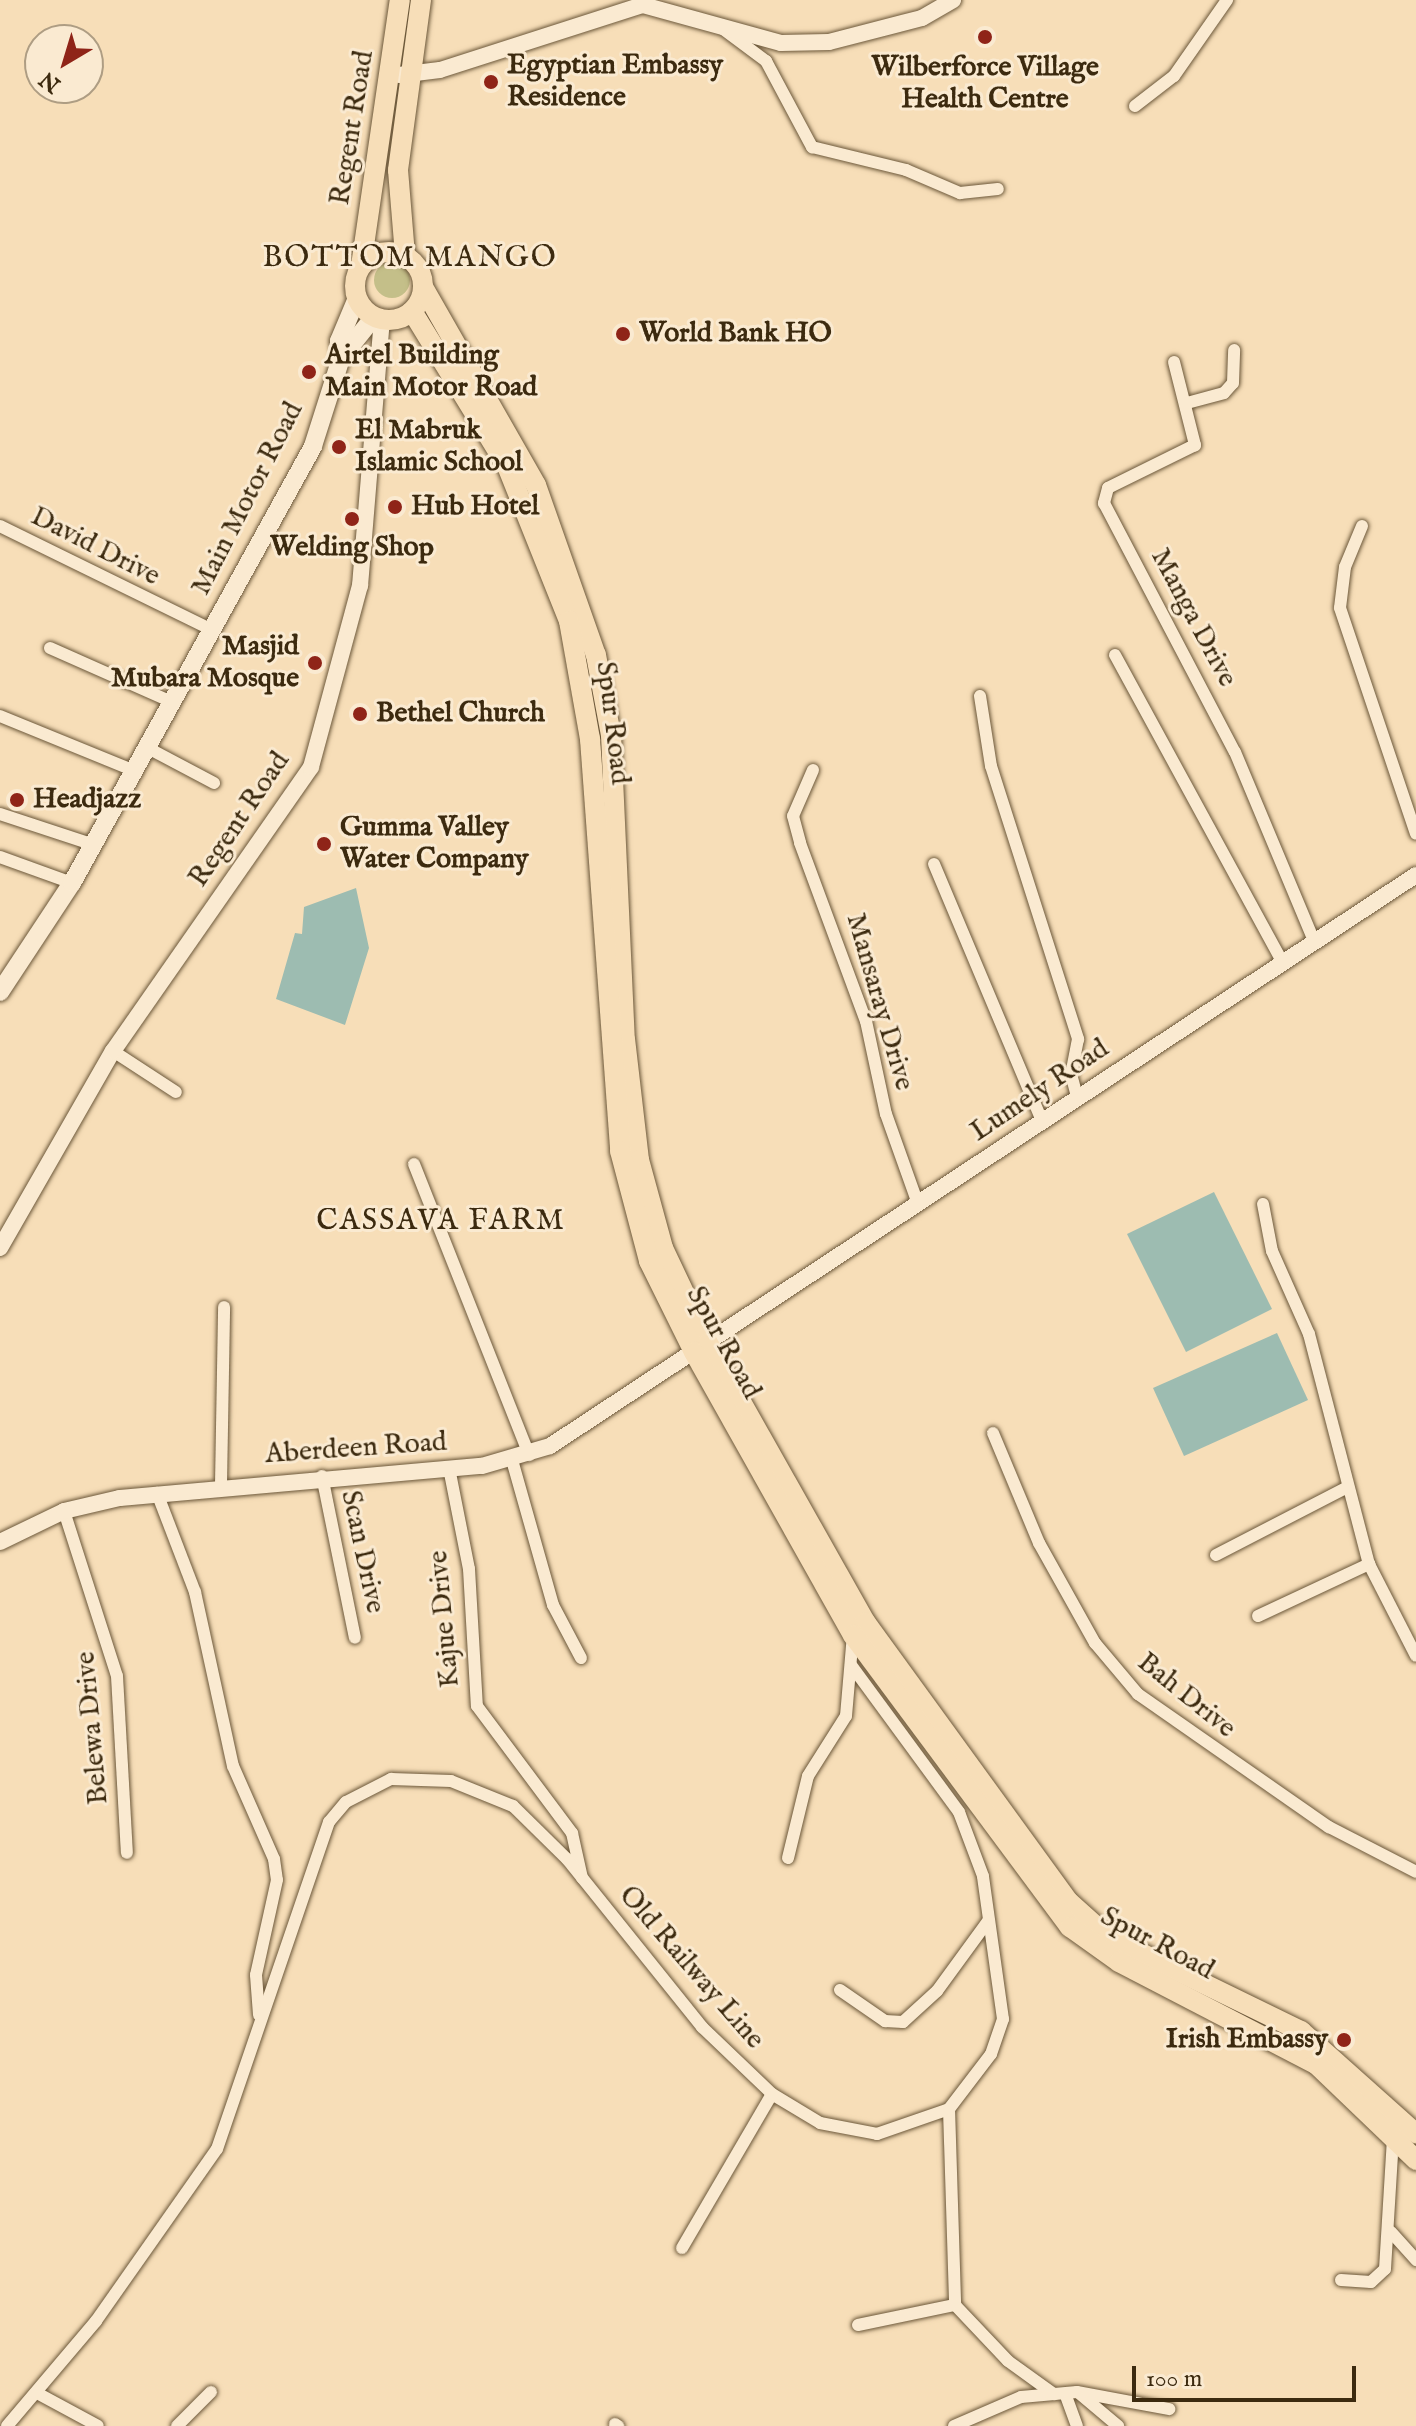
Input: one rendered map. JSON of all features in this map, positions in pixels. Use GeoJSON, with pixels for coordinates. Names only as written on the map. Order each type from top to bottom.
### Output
{"type":"FeatureCollection","features":[{"type":"Feature","properties":{"kind":"main road","name":"Regent Road"},"geometry":{"type":"LineString","coordinates":[[400,0],[398,170],[405,255]]}},
{"type":"Feature","properties":{"kind":"main road","name":"Regent Road"},"geometry":{"type":"LineString","coordinates":[[361,266],[401,75],[421,0]]}},
{"type":"Feature","properties":{"kind":"main road"},"geometry":{"type":"LineString","coordinates":[[381,252],[405,255],[423,287],[412,311],[378,318],[357,298],[361,266],[381,252]]}},
{"type":"Feature","properties":{"kind":"main road","name":"Spur Road"},"geometry":{"type":"LineString","coordinates":[[423,287],[566,556],[603,686],[616,801],[617,1038],[648,1206],[701,1348],[853,1635],[958,1769],[1045,1897],[1070,1927],[1284,2043],[1356,2097],[1416,2160]]}},
{"type":"Feature","properties":{"kind":"main road","name":"Main Motor Road"},"geometry":{"type":"LineString","coordinates":[[0,992],[72,883],[313,446],[341,358],[339,341],[357,298]]}},
{"type":"Feature","properties":{"kind":"main road","name":"Spur Road"},"geometry":{"type":"LineString","coordinates":[[412,311],[514,461]]}},
{"type":"Feature","properties":{"kind":"main road","name":"Main Motor Road"},"geometry":{"type":"LineString","coordinates":[[341,358],[378,318]]}},
{"type":"Feature","properties":{"kind":"main road","name":"Spur Road"},"geometry":{"type":"LineString","coordinates":[[701,1348],[871,1630],[1069,1902],[1123,1954],[1301,2031],[1416,2134]]}},
{"type":"Feature","properties":{"kind":"street"},"geometry":{"type":"LineString","coordinates":[[401,75],[643,5],[781,43],[829,42],[922,18],[953,0]]}},
{"type":"Feature","properties":{"kind":"street"},"geometry":{"type":"LineString","coordinates":[[1135,106],[1174,76],[1227,0]]}},
{"type":"Feature","properties":{"kind":"street"},"geometry":{"type":"LineString","coordinates":[[717,25],[766,61],[812,147],[906,170],[960,193],[998,189]]}},
{"type":"Feature","properties":{"kind":"street","name":"Regent Road"},"geometry":{"type":"LineString","coordinates":[[0,1248],[113,1051],[279,822],[322,742],[360,586],[378,318]]}},
{"type":"Feature","properties":{"kind":"street"},"geometry":{"type":"LineString","coordinates":[[1187,403],[1224,393],[1233,383],[1234,350]]}},
{"type":"Feature","properties":{"kind":"street","name":"Manga Drive"},"geometry":{"type":"LineString","coordinates":[[1174,362],[1187,403],[1195,445],[1108,488],[1104,503],[1213,707],[1314,941]]}},
{"type":"Feature","properties":{"kind":"street","name":"David Drive"},"geometry":{"type":"LineString","coordinates":[[0,526],[212,630]]}},
{"type":"Feature","properties":{"kind":"street"},"geometry":{"type":"LineString","coordinates":[[1362,526],[1345,567],[1340,608],[1416,834]]}},
{"type":"Feature","properties":{"kind":"street"},"geometry":{"type":"LineString","coordinates":[[50,648],[172,702]]}},
{"type":"Feature","properties":{"kind":"street"},"geometry":{"type":"LineString","coordinates":[[1115,655],[1282,961]]}},
{"type":"Feature","properties":{"kind":"street"},"geometry":{"type":"LineString","coordinates":[[980,696],[991,766],[1078,1039],[1071,1074],[1077,1097]]}},
{"type":"Feature","properties":{"kind":"street"},"geometry":{"type":"LineString","coordinates":[[0,716],[132,770]]}},
{"type":"Feature","properties":{"kind":"street"},"geometry":{"type":"LineString","coordinates":[[146,747],[214,783]]}},
{"type":"Feature","properties":{"kind":"street","name":"Mansaray Drive"},"geometry":{"type":"LineString","coordinates":[[813,770],[793,816],[800,843],[866,1021],[886,1114],[918,1204]]}},
{"type":"Feature","properties":{"kind":"street"},"geometry":{"type":"LineString","coordinates":[[0,814],[91,844]]}},
{"type":"Feature","properties":{"kind":"street"},"geometry":{"type":"LineString","coordinates":[[0,857],[72,883]]}},
{"type":"Feature","properties":{"kind":"street"},"geometry":{"type":"LineString","coordinates":[[934,864],[1042,1121]]}},
{"type":"Feature","properties":{"kind":"street","name":"Lumely Road"},"geometry":{"type":"LineString","coordinates":[[701,1348],[1416,875]]}},
{"type":"Feature","properties":{"kind":"street"},"geometry":{"type":"LineString","coordinates":[[113,1051],[176,1092]]}},
{"type":"Feature","properties":{"kind":"street"},"geometry":{"type":"LineString","coordinates":[[414,1164],[529,1455]]}},
{"type":"Feature","properties":{"kind":"street"},"geometry":{"type":"LineString","coordinates":[[1263,1204],[1272,1251],[1309,1334],[1346,1488],[1369,1564],[1416,1656]]}},
{"type":"Feature","properties":{"kind":"street"},"geometry":{"type":"LineString","coordinates":[[221,1485],[224,1307]]}},
{"type":"Feature","properties":{"kind":"street","name":"Aberdeen Road"},"geometry":{"type":"LineString","coordinates":[[0,1542],[64,1511],[157,1493],[512,1460],[529,1455],[607,1414],[701,1348]]}},
{"type":"Feature","properties":{"kind":"street","name":"Bah Drive"},"geometry":{"type":"LineString","coordinates":[[993,1433],[1053,1569],[1095,1643],[1138,1694],[1329,1827],[1416,1872]]}},
{"type":"Feature","properties":{"kind":"street"},"geometry":{"type":"LineString","coordinates":[[512,1460],[553,1605],[581,1658]]}},
{"type":"Feature","properties":{"kind":"street","name":"Kajue Drive"},"geometry":{"type":"LineString","coordinates":[[449,1468],[469,1569],[477,1706],[572,1833],[582,1878]]}},
{"type":"Feature","properties":{"kind":"street","name":"Scan Drive"},"geometry":{"type":"LineString","coordinates":[[322,1476],[355,1638]]}},
{"type":"Feature","properties":{"kind":"street"},"geometry":{"type":"LineString","coordinates":[[1216,1555],[1346,1488]]}},
{"type":"Feature","properties":{"kind":"street","name":"Old Railway Line"},"geometry":{"type":"LineString","coordinates":[[157,1493],[195,1592],[233,1766],[277,1880],[256,1975],[259,2015]]}},
{"type":"Feature","properties":{"kind":"street","name":"Belewa Drive"},"geometry":{"type":"LineString","coordinates":[[64,1511],[117,1676],[127,1853]]}},
{"type":"Feature","properties":{"kind":"street"},"geometry":{"type":"LineString","coordinates":[[1258,1616],[1369,1564]]}},
{"type":"Feature","properties":{"kind":"street"},"geometry":{"type":"LineString","coordinates":[[788,1858],[808,1776],[846,1716],[853,1635]]}},
{"type":"Feature","properties":{"kind":"street","name":"Old Railway Line"},"geometry":{"type":"LineString","coordinates":[[7,2426],[37,2393],[217,2149],[240,2094],[259,2015],[329,1822],[346,1802],[391,1779],[414,1776],[485,1790],[513,1806],[582,1878],[702,2027],[772,2094],[850,2134],[910,2127],[949,2109],[991,2054],[1003,2019],[975,1844],[959,1812],[851,1665]]}},
{"type":"Feature","properties":{"kind":"street"},"geometry":{"type":"LineString","coordinates":[[840,1990],[885,2021],[903,2022],[937,1991],[988,1921]]}},
{"type":"Feature","properties":{"kind":"street"},"geometry":{"type":"LineString","coordinates":[[682,2248],[772,2094]]}},
{"type":"Feature","properties":{"kind":"street"},"geometry":{"type":"LineString","coordinates":[[949,2109],[955,2305],[997,2351],[1118,2426]]}},
{"type":"Feature","properties":{"kind":"street"},"geometry":{"type":"LineString","coordinates":[[1341,2280],[1381,2278],[1396,2234],[1394,2136]]}},
{"type":"Feature","properties":{"kind":"street"},"geometry":{"type":"LineString","coordinates":[[1396,2234],[1416,2235]]}},
{"type":"Feature","properties":{"kind":"street"},"geometry":{"type":"LineString","coordinates":[[1396,2234],[1416,2260]]}},
{"type":"Feature","properties":{"kind":"street"},"geometry":{"type":"LineString","coordinates":[[858,2325],[955,2305]]}},
{"type":"Feature","properties":{"kind":"street"},"geometry":{"type":"LineString","coordinates":[[177,2426],[211,2392]]}},
{"type":"Feature","properties":{"kind":"street"},"geometry":{"type":"LineString","coordinates":[[37,2393],[98,2426]]}},
{"type":"Feature","properties":{"kind":"street"},"geometry":{"type":"LineString","coordinates":[[1066,2394],[1077,2426]]}},
{"type":"Feature","properties":{"kind":"street"},"geometry":{"type":"LineString","coordinates":[[954,2426],[996,2404],[1066,2394],[1169,2409]]}},
{"type":"Feature","properties":{"kind":"shaded area"},"geometry":{"type":"Polygon","coordinates":[[[392,262],[405,267],[410,280],[405,293],[392,298],[379,293],[374,280],[379,267],[392,262]]]}},
{"type":"Feature","properties":{"kind":"water"},"geometry":{"type":"Polygon","coordinates":[[[356,888],[369,948],[345,1025],[276,999],[295,933],[302,934],[304,907],[356,888]]]}},
{"type":"Feature","properties":{"kind":"water"},"geometry":{"type":"Polygon","coordinates":[[[1214,1192],[1272,1309],[1186,1352],[1127,1234],[1214,1192]]]}},
{"type":"Feature","properties":{"kind":"water"},"geometry":{"type":"Polygon","coordinates":[[[1277,1333],[1308,1400],[1184,1456],[1153,1388],[1277,1333]]]}},
{"type":"Feature","properties":{"kind":"place","name":"Wilberforce Village Health Centre"},"geometry":{"type":"Point","coordinates":[985,37]}},
{"type":"Feature","properties":{"kind":"place","name":"Egyptian Embassy Residence"},"geometry":{"type":"Point","coordinates":[491,82]}},
{"type":"Feature","properties":{"kind":"place","name":"World Bank HO"},"geometry":{"type":"Point","coordinates":[623,334]}},
{"type":"Feature","properties":{"kind":"place","name":"Airtel Building Main Motor Road"},"geometry":{"type":"Point","coordinates":[309,372]}},
{"type":"Feature","properties":{"kind":"place","name":"El Mabruk Islamic School"},"geometry":{"type":"Point","coordinates":[339,447]}},
{"type":"Feature","properties":{"kind":"place","name":"Hub Hotel"},"geometry":{"type":"Point","coordinates":[395,507]}},
{"type":"Feature","properties":{"kind":"place","name":"Welding Shop"},"geometry":{"type":"Point","coordinates":[352,519]}},
{"type":"Feature","properties":{"kind":"place","name":"Masjid Mubara Mosque"},"geometry":{"type":"Point","coordinates":[315,663]}},
{"type":"Feature","properties":{"kind":"place","name":"Bethel Church"},"geometry":{"type":"Point","coordinates":[360,714]}},
{"type":"Feature","properties":{"kind":"place","name":"Headjazz"},"geometry":{"type":"Point","coordinates":[17,800]}},
{"type":"Feature","properties":{"kind":"place","name":"Gumma Valley Water Company"},"geometry":{"type":"Point","coordinates":[324,844]}},
{"type":"Feature","properties":{"kind":"place","name":"Irish Embassy"},"geometry":{"type":"Point","coordinates":[1344,2040]}},
{"type":"Feature","properties":{"kind":"district","name":"BOTTOM MANGO"},"geometry":{"type":"Point","coordinates":[410,258]}},
{"type":"Feature","properties":{"kind":"district","name":"CASSAVA FARM"},"geometry":{"type":"Point","coordinates":[441,1221]}}]}
